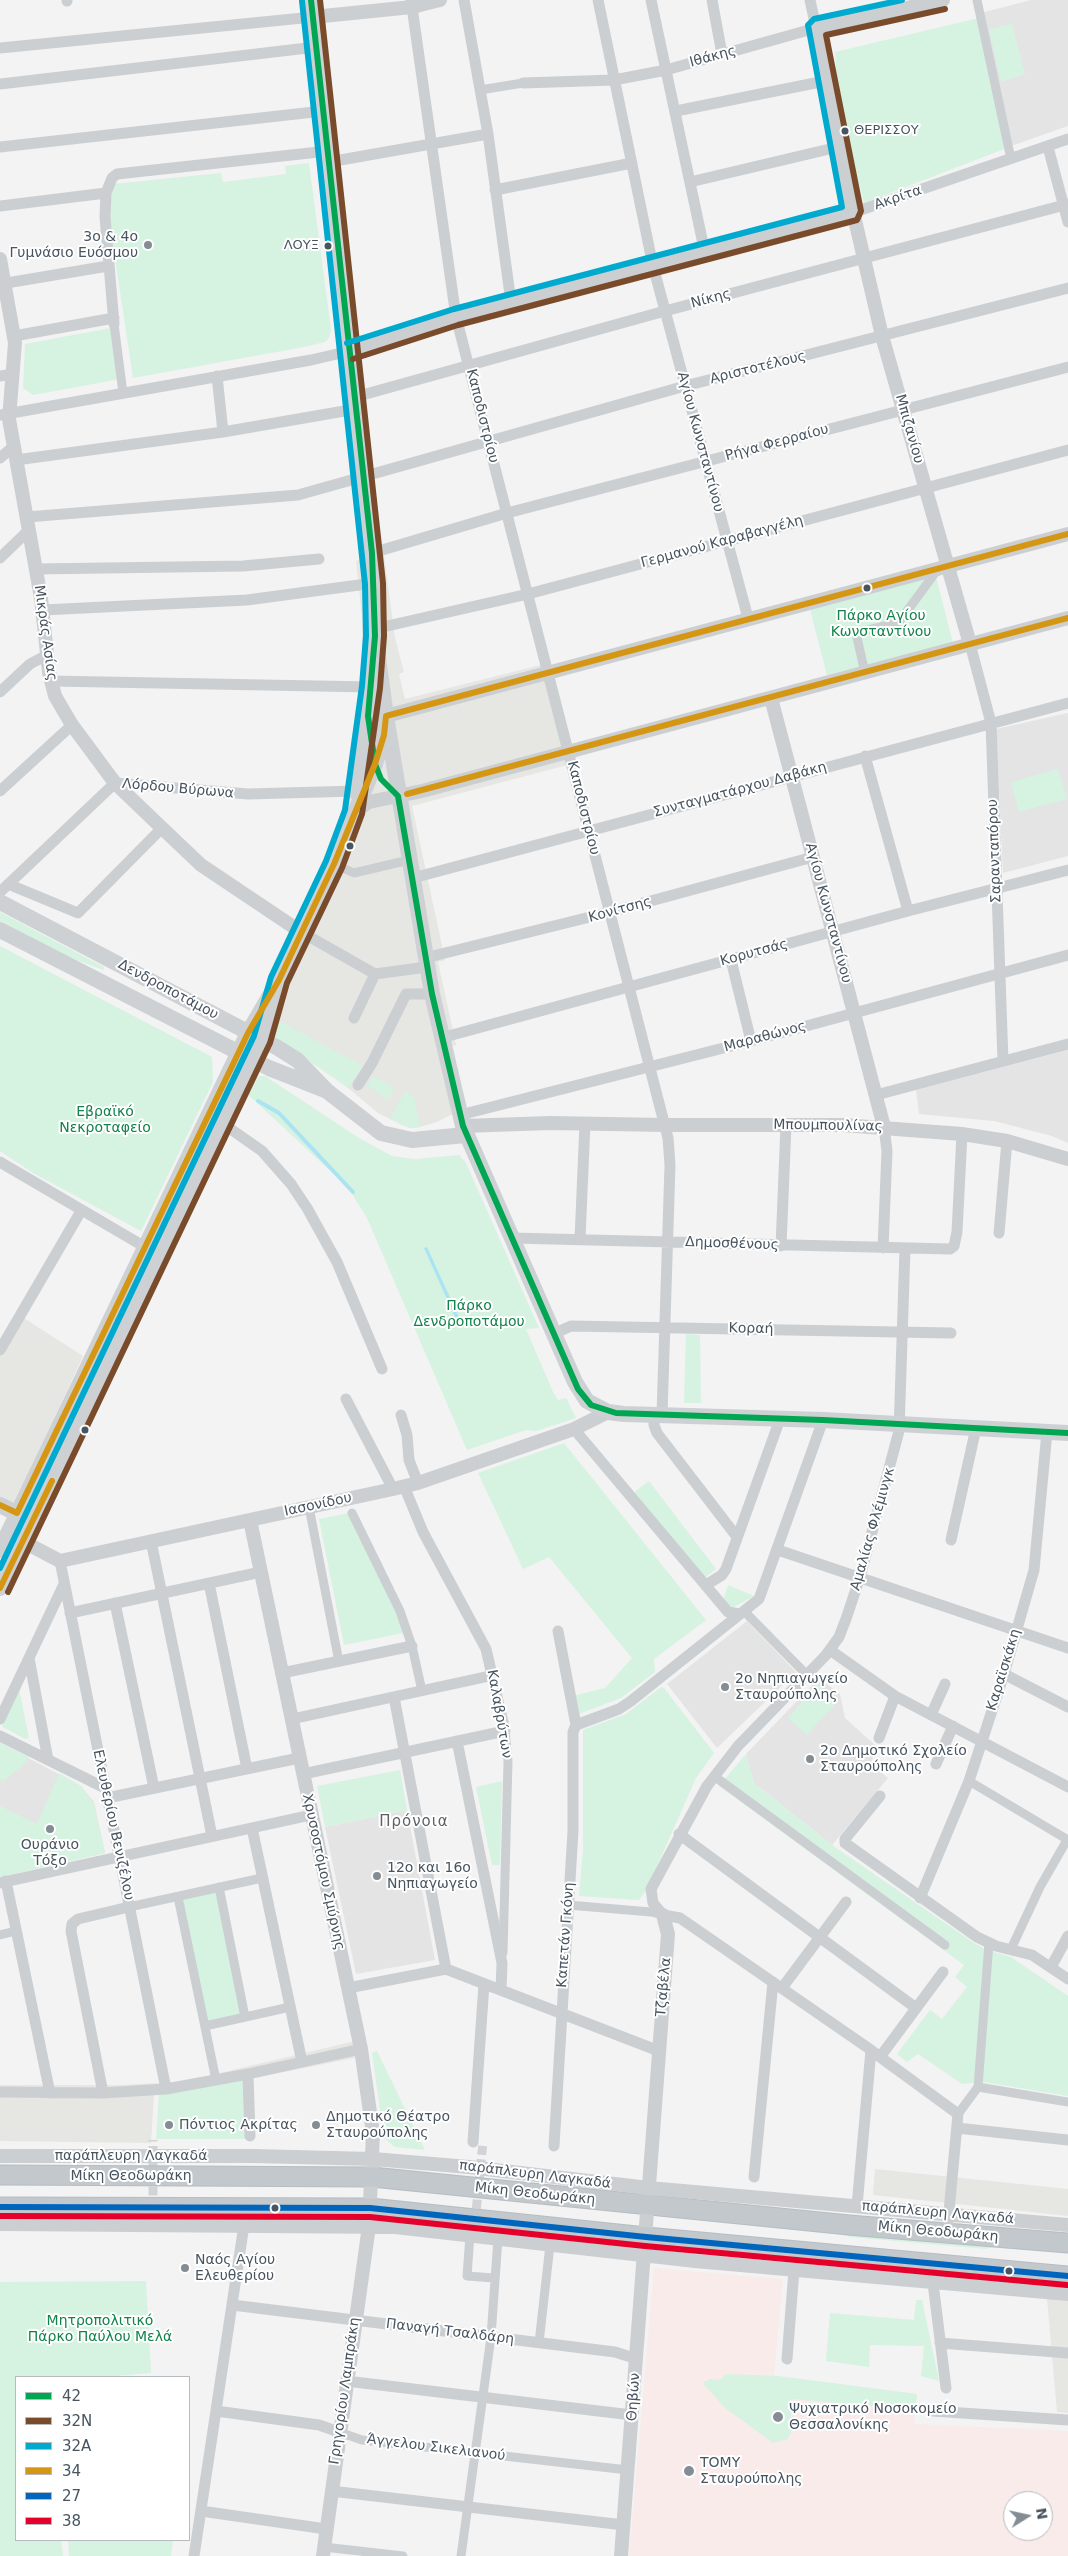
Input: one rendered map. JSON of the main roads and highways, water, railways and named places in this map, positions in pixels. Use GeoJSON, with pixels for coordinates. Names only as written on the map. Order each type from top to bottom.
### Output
{"type":"FeatureCollection","features":[{"type":"Feature","properties":{"kind":"highway","name":"Μίκη Θεοδωράκη"},"geometry":{"type":"LineString","coordinates":[[0,2175],[372,2168],[648,2197],[947,2233],[1068,2243]]}},
{"type":"Feature","properties":{"kind":"highway"},"geometry":{"type":"LineString","coordinates":[[0,2207],[370,2217],[645,2246],[1068,2276]]}},
{"type":"Feature","properties":{"kind":"main road"},"geometry":{"type":"LineString","coordinates":[[311,0],[374,583],[371,687],[354,812]]}},
{"type":"Feature","properties":{"kind":"main road"},"geometry":{"type":"LineString","coordinates":[[374,632],[398,796],[426,962],[441,1038],[463,1126],[581,1395],[594,1406],[608,1412],[824,1420],[1068,1433]]}},
{"type":"Feature","properties":{"kind":"main road"},"geometry":{"type":"LineString","coordinates":[[368,716],[375,764],[381,779],[398,796]]}},
{"type":"Feature","properties":{"kind":"main road"},"geometry":{"type":"LineString","coordinates":[[0,1588],[15,1537],[17,1514],[145,1247],[255,1036],[301,932],[334,864],[375,764],[384,735],[386,716]]}},
{"type":"Feature","properties":{"kind":"main road","name":"Δενδροποτάμου"},"geometry":{"type":"LineString","coordinates":[[0,902],[298,1060],[327,1091],[381,1133],[407,1140],[463,1126]]}},
{"type":"Feature","properties":{"kind":"main road","name":"Δενδροποτάμου"},"geometry":{"type":"LineString","coordinates":[[0,930],[245,1056],[287,1076],[327,1091]]}},
{"type":"Feature","properties":{"kind":"main road"},"geometry":{"type":"LineString","coordinates":[[0,1550],[32,1521],[222,1123],[245,1056]]}},
{"type":"Feature","properties":{"kind":"main road"},"geometry":{"type":"LineString","coordinates":[[0,1505],[32,1521]]}},
{"type":"Feature","properties":{"kind":"water"},"geometry":{"type":"Polygon","coordinates":[[[427,1247],[462,1324],[459,1326],[424,1248],[427,1247]]]}},
{"type":"Feature","properties":{"kind":"waterway"},"geometry":{"type":"LineString","coordinates":[[258,1101],[279,1113],[353,1192]]}},
{"type":"Feature","properties":{"kind":"tunnel"},"geometry":{"type":"LineString","coordinates":[[153,2140],[153,2209]]}},
{"type":"Feature","properties":{"kind":"tunnel"},"geometry":{"type":"LineString","coordinates":[[475,2222],[483,2142]]}},
{"type":"Feature","properties":{"kind":"place","name":"ΘΕΡΙΣΣΟΥ"},"geometry":{"type":"Point","coordinates":[845,131]}},
{"type":"Feature","properties":{"kind":"place","name":"3ο & 4ο Γυμνάσιο Ευόσμου"},"geometry":{"type":"Point","coordinates":[148,245]}},
{"type":"Feature","properties":{"kind":"place","name":"ΛΟΥΞ"},"geometry":{"type":"Point","coordinates":[328,246]}},
{"type":"Feature","properties":{"kind":"place","name":"2ο Νηπιαγωγείο Σταυρούπολης"},"geometry":{"type":"Point","coordinates":[725,1687]}},
{"type":"Feature","properties":{"kind":"place","name":"2ο Δημοτικό Σχολείο Σταυρούπολης"},"geometry":{"type":"Point","coordinates":[810,1759]}},
{"type":"Feature","properties":{"kind":"place","name":"Ουράνιο Τόξο"},"geometry":{"type":"Point","coordinates":[50,1829]}},
{"type":"Feature","properties":{"kind":"place","name":"12ο και 16ο Νηπιαγωγείο"},"geometry":{"type":"Point","coordinates":[377,1876]}},
{"type":"Feature","properties":{"kind":"place","name":"Πόντιος Ακρίτας"},"geometry":{"type":"Point","coordinates":[169,2125]}},
{"type":"Feature","properties":{"kind":"place","name":"Δημοτικό Θέατρο Σταυρούπολης"},"geometry":{"type":"Point","coordinates":[316,2125]}},
{"type":"Feature","properties":{"kind":"place","name":"Ναός Αγίου Ελευθερίου"},"geometry":{"type":"Point","coordinates":[185,2268]}},
{"type":"Feature","properties":{"kind":"place","name":"Ψυχιατρικό Νοσοκομείο Θεσσαλονίκης"},"geometry":{"type":"Point","coordinates":[778,2417]}},
{"type":"Feature","properties":{"kind":"place","name":"ΤΟΜΥ Σταυρούπολης"},"geometry":{"type":"Point","coordinates":[689,2471]}},
{"type":"Feature","properties":{"kind":"district","name":"Πρόνοια"},"geometry":{"type":"Point","coordinates":[414,1822]}},
{"type":"Feature","properties":{"kind":"park label","name":"Πάρκο Αγίου Κωνσταντίνου"},"geometry":{"type":"Point","coordinates":[881,624]}},
{"type":"Feature","properties":{"kind":"park label","name":"Εβραϊκό Νεκροταφείο"},"geometry":{"type":"Point","coordinates":[105,1120]}},
{"type":"Feature","properties":{"kind":"park label","name":"Πάρκο Δενδροποτάμου"},"geometry":{"type":"Point","coordinates":[469,1314]}},
{"type":"Feature","properties":{"kind":"park label","name":"Μητροπολιτικό Πάρκο Παύλου Μελά"},"geometry":{"type":"Point","coordinates":[100,2330]}}]}
